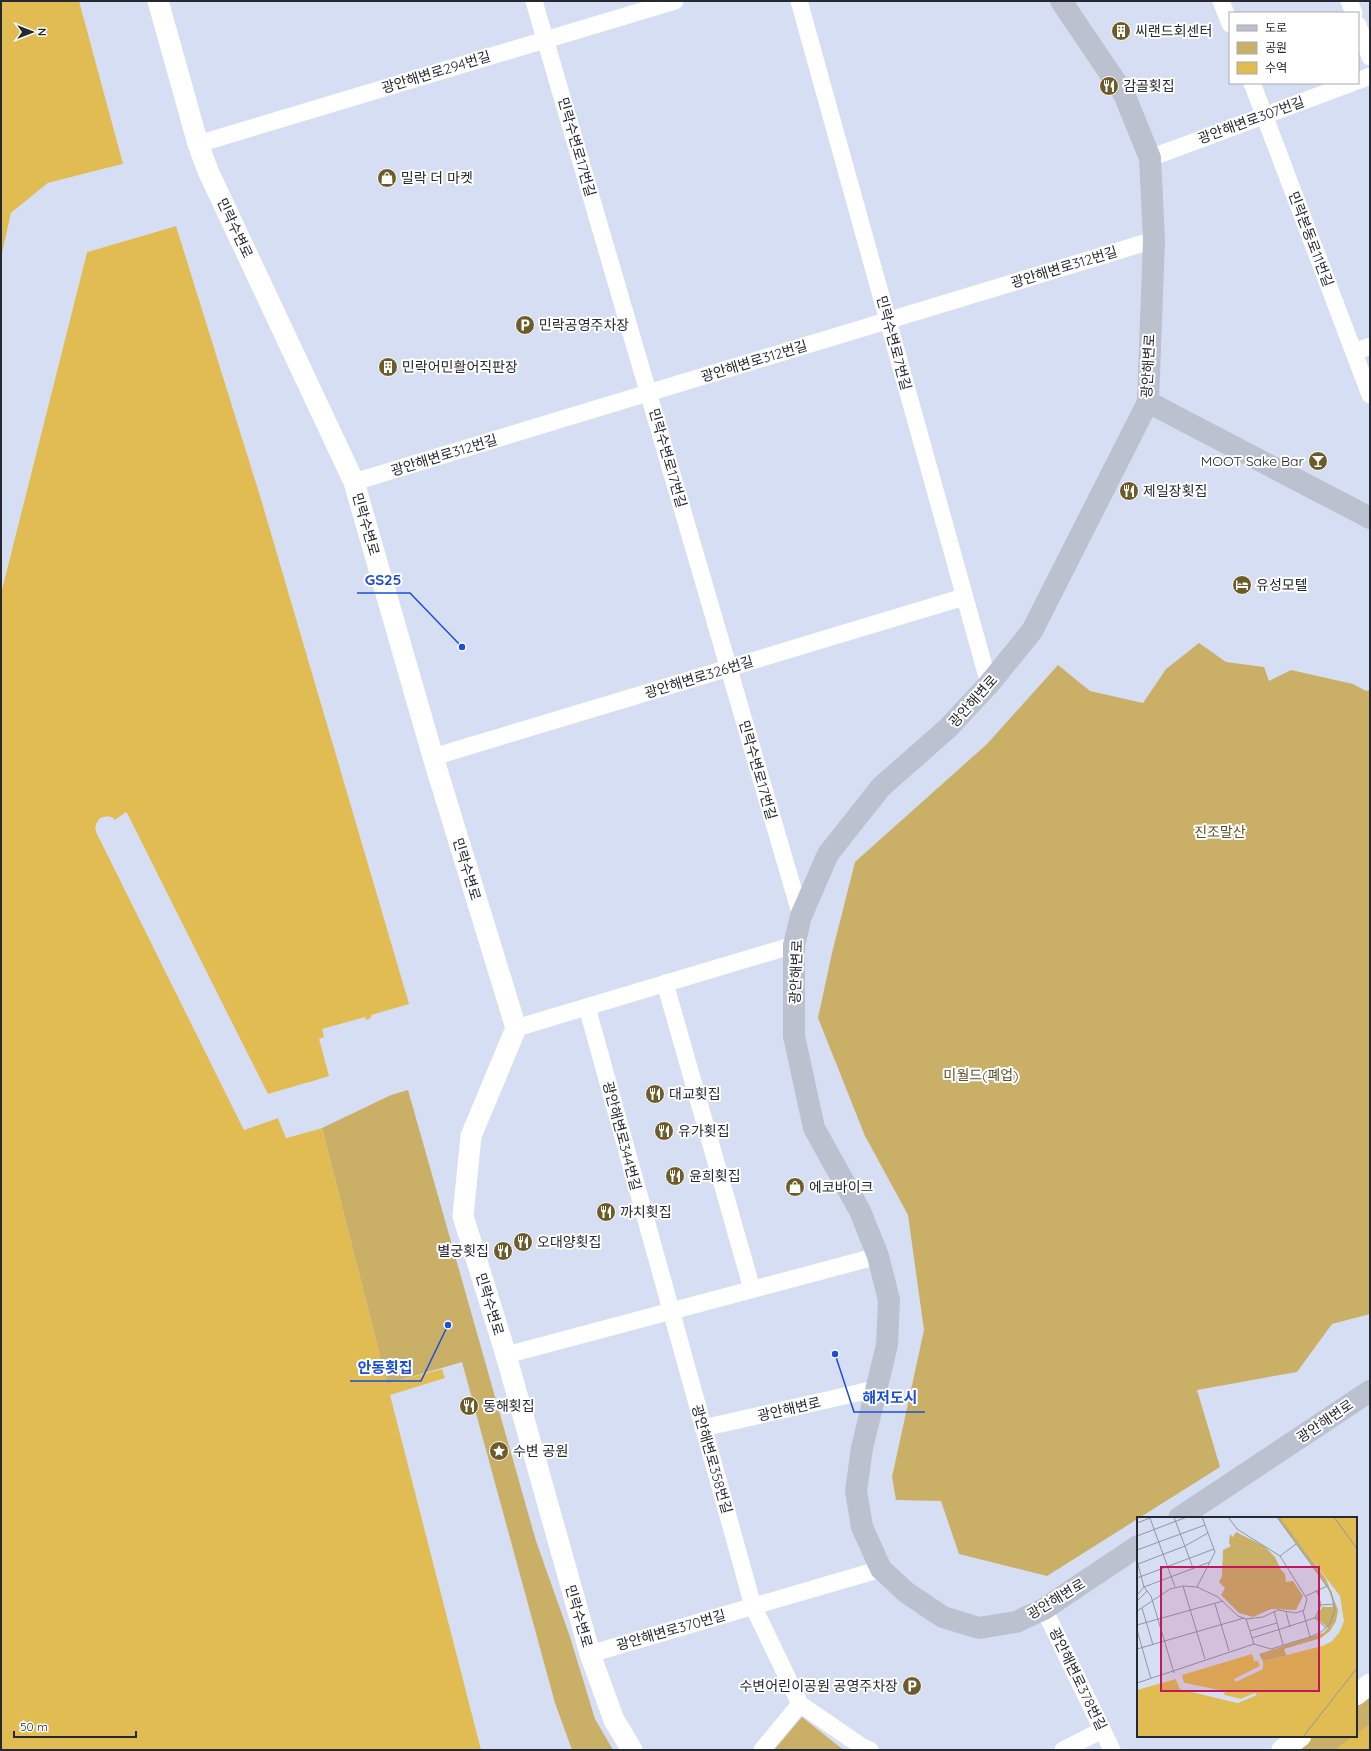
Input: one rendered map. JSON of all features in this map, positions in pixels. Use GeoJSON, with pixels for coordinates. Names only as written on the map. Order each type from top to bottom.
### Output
{"type":"FeatureCollection","features":[{"type":"Feature","properties":{"kind":"main road","name":"광안해변로"},"geometry":{"type":"LineString","coordinates":[[1061,1],[1124,94],[1150,158],[1154,240],[1148,402],[1032,631],[989,684],[948,728],[881,787],[828,854],[801,916],[794,945],[794,1036],[814,1128],[860,1211],[878,1256],[889,1300],[886,1345],[862,1448],[856,1490],[862,1527],[881,1569],[906,1593],[943,1617],[979,1628],[1016,1622],[1044,1609],[1137,1547]]}},
{"type":"Feature","properties":{"kind":"main road"},"geometry":{"type":"LineString","coordinates":[[1148,402],[1370,518]]}},
{"type":"Feature","properties":{"kind":"main road","name":"광안해변로"},"geometry":{"type":"LineString","coordinates":[[1181,1517],[1370,1391]]}},
{"type":"Feature","properties":{"kind":"street","name":"민락수변로"},"geometry":{"type":"LineString","coordinates":[[158,1],[198,144],[208,171],[354,482],[433,757],[516,1028],[471,1136],[463,1216],[506,1355],[590,1654],[614,1720],[632,1750]]}},
{"type":"Feature","properties":{"kind":"street","name":"민락수변로17번길"},"geometry":{"type":"LineString","coordinates":[[534,1],[801,916]]}},
{"type":"Feature","properties":{"kind":"street","name":"광안해변로294번길"},"geometry":{"type":"LineString","coordinates":[[198,144],[675,1]]}},
{"type":"Feature","properties":{"kind":"street","name":"민락수변로7번길"},"geometry":{"type":"LineString","coordinates":[[799,1],[989,684]]}},
{"type":"Feature","properties":{"kind":"street"},"geometry":{"type":"LineString","coordinates":[[1221,1],[1229,21]]}},
{"type":"Feature","properties":{"kind":"street"},"geometry":{"type":"LineString","coordinates":[[1349,1],[1354,12]]}},
{"type":"Feature","properties":{"kind":"street"},"geometry":{"type":"LineString","coordinates":[[1359,28],[1370,57]]}},
{"type":"Feature","properties":{"kind":"street"},"geometry":{"type":"LineString","coordinates":[[1359,81],[1370,76]]}},
{"type":"Feature","properties":{"kind":"street","name":"민락본동로11번길"},"geometry":{"type":"LineString","coordinates":[[1252,84],[1370,394]]}},
{"type":"Feature","properties":{"kind":"street","name":"광안해변로307번길"},"geometry":{"type":"LineString","coordinates":[[1150,158],[1349,84]]}},
{"type":"Feature","properties":{"kind":"street","name":"광안해변로312번길"},"geometry":{"type":"LineString","coordinates":[[354,482],[1154,240]]}},
{"type":"Feature","properties":{"kind":"street"},"geometry":{"type":"LineString","coordinates":[[1354,352],[1370,346]]}},
{"type":"Feature","properties":{"kind":"street","name":"광안해변로326번길"},"geometry":{"type":"LineString","coordinates":[[433,757],[964,597]]}},
{"type":"Feature","properties":{"kind":"street"},"geometry":{"type":"LineString","coordinates":[[516,1028],[794,945]]}},
{"type":"Feature","properties":{"kind":"street"},"geometry":{"type":"LineString","coordinates":[[665,983],[752,1289]]}},
{"type":"Feature","properties":{"kind":"street","name":"광안해변로344번길"},"geometry":{"type":"LineString","coordinates":[[587,1007],[671,1311]]}},
{"type":"Feature","properties":{"kind":"street"},"geometry":{"type":"LineString","coordinates":[[506,1355],[878,1256]]}},
{"type":"Feature","properties":{"kind":"street","name":"광안해변로358번길"},"geometry":{"type":"LineString","coordinates":[[671,1311],[753,1606]]}},
{"type":"Feature","properties":{"kind":"street","name":"광안해변로"},"geometry":{"type":"LineString","coordinates":[[703,1428],[875,1389]]}},
{"type":"Feature","properties":{"kind":"street","name":"광안해변로370번길"},"geometry":{"type":"LineString","coordinates":[[590,1654],[881,1569]]}},
{"type":"Feature","properties":{"kind":"street"},"geometry":{"type":"LineString","coordinates":[[753,1606],[800,1704],[861,1746],[870,1750]]}},
{"type":"Feature","properties":{"kind":"street","name":"광안해변로378번길"},"geometry":{"type":"LineString","coordinates":[[1044,1609],[1112,1750]]}},
{"type":"Feature","properties":{"kind":"street"},"geometry":{"type":"LineString","coordinates":[[1357,1694],[1370,1684]]}},
{"type":"Feature","properties":{"kind":"street"},"geometry":{"type":"LineString","coordinates":[[762,1750],[800,1704]]}},
{"type":"Feature","properties":{"kind":"street"},"geometry":{"type":"LineString","coordinates":[[1063,1750],[1102,1730]]}},
{"type":"Feature","properties":{"kind":"street"},"geometry":{"type":"LineString","coordinates":[[1282,1750],[1299,1737]]}},
{"type":"Feature","properties":{"kind":"green space","name":"진조말산"},"geometry":{"type":"Polygon","coordinates":[[[1199,643],[1226,662],[1264,667],[1269,681],[1291,670],[1353,684],[1366,691],[1370,690],[1370,1314],[1332,1324],[1297,1372],[1197,1390],[1220,1467],[1141,1517],[1137,1517],[1137,1519],[1047,1576],[959,1554],[941,1501],[896,1500],[892,1477],[924,1330],[908,1215],[865,1136],[818,1018],[832,953],[855,862],[987,744],[1058,665],[1090,691],[1143,703],[1166,669],[1199,643]]]}},
{"type":"Feature","properties":{"kind":"green space"},"geometry":{"type":"Polygon","coordinates":[[[408,1090],[536,1541],[570,1637],[595,1719],[613,1750],[572,1750],[555,1703],[462,1362],[387,1384],[322,1128],[391,1095],[408,1090]]]}},
{"type":"Feature","properties":{"kind":"green space"},"geometry":{"type":"Polygon","coordinates":[[[1370,1684],[1370,1733],[1346,1750],[1282,1750],[1300,1737],[1357,1737],[1357,1694],[1370,1684]]]}},
{"type":"Feature","properties":{"kind":"green space"},"geometry":{"type":"Polygon","coordinates":[[[802,1717],[841,1748],[846,1750],[774,1750],[802,1717]]]}},
{"type":"Feature","properties":{"kind":"water"},"geometry":{"type":"Polygon","coordinates":[[[1,1],[79,1],[123,164],[48,183],[11,213],[1,258],[1,1]]]}},
{"type":"Feature","properties":{"kind":"water"},"geometry":{"type":"Polygon","coordinates":[[[176,226],[260,496],[409,1004],[371,1015],[371,1018],[366,1020],[365,1017],[322,1029],[324,1037],[319,1039],[329,1076],[268,1095],[127,813],[115,820],[112,817],[100,818],[95,828],[244,1130],[278,1118],[286,1138],[322,1128],[387,1384],[442,1369],[445,1378],[390,1395],[481,1750],[1,1750],[1,593],[87,252],[176,226]]]}},
{"type":"Feature","properties":{"kind":"water"},"geometry":{"type":"Polygon","coordinates":[[[1370,1724],[1370,1750],[1335,1750],[1352,1737],[1357,1737],[1357,1733],[1370,1724]]]}},
{"type":"Feature","properties":{"kind":"pier"},"geometry":{"type":"Polygon","coordinates":[[[125,164],[124,166],[49,185],[13,214],[3,259],[1,260],[11,213],[48,183],[125,164]]]}},
{"type":"Feature","properties":{"kind":"pier"},"geometry":{"type":"Polygon","coordinates":[[[175,224],[176,226],[87,252],[1,593],[1,585],[85,251],[175,224]]]}},
{"type":"Feature","properties":{"kind":"pier"},"geometry":{"type":"Polygon","coordinates":[[[126,812],[268,1094],[309,1082],[310,1084],[269,1097],[266,1096],[126,815],[115,822],[108,819],[101,820],[97,825],[98,832],[245,1127],[278,1116],[287,1136],[322,1126],[322,1128],[286,1138],[278,1118],[244,1130],[96,832],[96,824],[100,818],[108,816],[115,820],[126,812]]]}},
{"type":"Feature","properties":{"kind":"place","name":"씨랜드회센터"},"geometry":{"type":"Point","coordinates":[1121,31]}},
{"type":"Feature","properties":{"kind":"place","name":"감골횟집"},"geometry":{"type":"Point","coordinates":[1109,86]}},
{"type":"Feature","properties":{"kind":"place","name":"밀락 더 마켓"},"geometry":{"type":"Point","coordinates":[387,178]}},
{"type":"Feature","properties":{"kind":"place","name":"민락공영주차장"},"geometry":{"type":"Point","coordinates":[525,325]}},
{"type":"Feature","properties":{"kind":"place","name":"민락어민활어직판장"},"geometry":{"type":"Point","coordinates":[388,367]}},
{"type":"Feature","properties":{"kind":"place","name":"MOOT Sake Bar"},"geometry":{"type":"Point","coordinates":[1318,461]}},
{"type":"Feature","properties":{"kind":"place","name":"제일장횟집"},"geometry":{"type":"Point","coordinates":[1129,491]}},
{"type":"Feature","properties":{"kind":"place","name":"유성모텔"},"geometry":{"type":"Point","coordinates":[1242,585]}},
{"type":"Feature","properties":{"kind":"place","name":"GS25"},"geometry":{"type":"Point","coordinates":[462,647]}},
{"type":"Feature","properties":{"kind":"place","name":"대교횟집"},"geometry":{"type":"Point","coordinates":[655,1094]}},
{"type":"Feature","properties":{"kind":"place","name":"유가횟집"},"geometry":{"type":"Point","coordinates":[664,1131]}},
{"type":"Feature","properties":{"kind":"place","name":"윤희횟집"},"geometry":{"type":"Point","coordinates":[675,1176]}},
{"type":"Feature","properties":{"kind":"place","name":"에코바이크"},"geometry":{"type":"Point","coordinates":[795,1187]}},
{"type":"Feature","properties":{"kind":"place","name":"까치횟집"},"geometry":{"type":"Point","coordinates":[606,1212]}},
{"type":"Feature","properties":{"kind":"place","name":"오대양횟집"},"geometry":{"type":"Point","coordinates":[523,1242]}},
{"type":"Feature","properties":{"kind":"place","name":"별궁횟집"},"geometry":{"type":"Point","coordinates":[503,1251]}},
{"type":"Feature","properties":{"kind":"place","name":"안동횟집"},"geometry":{"type":"Point","coordinates":[448,1325]}},
{"type":"Feature","properties":{"kind":"place","name":"해저도시"},"geometry":{"type":"Point","coordinates":[835,1354]}},
{"type":"Feature","properties":{"kind":"place","name":"동해횟집"},"geometry":{"type":"Point","coordinates":[469,1406]}},
{"type":"Feature","properties":{"kind":"place","name":"수변 공원"},"geometry":{"type":"Point","coordinates":[499,1451]}},
{"type":"Feature","properties":{"kind":"place","name":"수변어린이공원 공영주차장"},"geometry":{"type":"Point","coordinates":[912,1686]}},
{"type":"Feature","properties":{"kind":"park label","name":"미월드(폐업)"},"geometry":{"type":"Point","coordinates":[981,1075]}}]}
